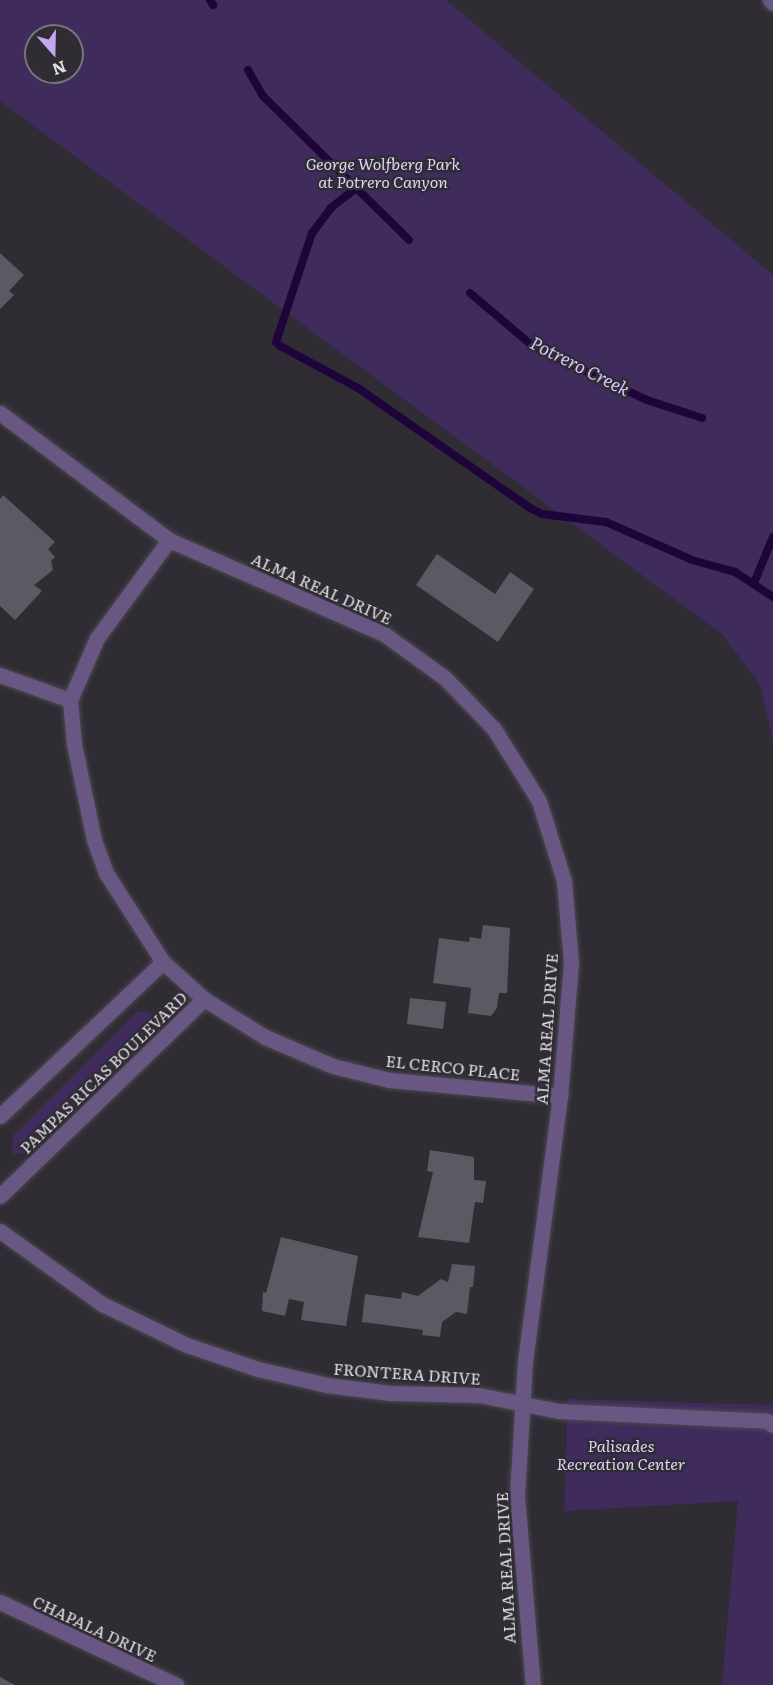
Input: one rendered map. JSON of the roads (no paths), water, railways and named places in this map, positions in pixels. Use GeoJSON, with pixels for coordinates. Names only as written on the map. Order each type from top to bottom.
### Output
{"type":"FeatureCollection","features":[{"type":"Feature","properties":{"kind":"street","name":"ALMA REAL DRIVE"},"geometry":{"type":"LineString","coordinates":[[0,413],[169,540],[384,634],[445,678],[494,729],[539,801],[564,881],[571,963],[560,1096],[525,1361],[517,1496],[533,1685]]}},
{"type":"Feature","properties":{"kind":"street","name":"EL CERCO PLACE"},"geometry":{"type":"LineString","coordinates":[[169,540],[97,638],[70,700],[75,754],[94,840],[106,873],[163,962],[204,999],[266,1037],[333,1066],[389,1080],[560,1096]]}},
{"type":"Feature","properties":{"kind":"street"},"geometry":{"type":"LineString","coordinates":[[0,675],[70,700]]}},
{"type":"Feature","properties":{"kind":"street"},"geometry":{"type":"LineString","coordinates":[[0,1116],[163,962]]}},
{"type":"Feature","properties":{"kind":"street","name":"PAMPAS RICAS BOULEVARD"},"geometry":{"type":"LineString","coordinates":[[0,1196],[204,999]]}},
{"type":"Feature","properties":{"kind":"street","name":"FRONTERA DRIVE"},"geometry":{"type":"LineString","coordinates":[[0,1231],[102,1304],[187,1345],[258,1369],[327,1386],[390,1393],[478,1395],[558,1411],[767,1421],[773,1425]]}},
{"type":"Feature","properties":{"kind":"street","name":"CHAPALA DRIVE"},"geometry":{"type":"LineString","coordinates":[[0,1602],[176,1685]]}},
{"type":"Feature","properties":{"kind":"waterway","name":"Potrero Creek"},"geometry":{"type":"LineString","coordinates":[[210,0],[213,5]]}},
{"type":"Feature","properties":{"kind":"waterway","name":"Potrero Creek"},"geometry":{"type":"LineString","coordinates":[[248,70],[263,96],[409,240]]}},
{"type":"Feature","properties":{"kind":"waterway"},"geometry":{"type":"LineString","coordinates":[[355,189],[331,208],[312,233],[276,342],[280,346],[358,388],[530,508],[542,514],[606,522],[692,560],[735,572],[773,597]]}},
{"type":"Feature","properties":{"kind":"waterway","name":"Potrero Creek"},"geometry":{"type":"LineString","coordinates":[[470,293],[534,347],[647,400],[702,418]]}},
{"type":"Feature","properties":{"kind":"waterway"},"geometry":{"type":"LineString","coordinates":[[754,583],[773,537]]}},
{"type":"Feature","properties":{"kind":"park label","name":"George Wolfberg Park at Potrero Canyon"},"geometry":{"type":"Point","coordinates":[383,172]}},
{"type":"Feature","properties":{"kind":"park label","name":"Palisades Recreation Center"},"geometry":{"type":"Point","coordinates":[621,1454]}}]}
